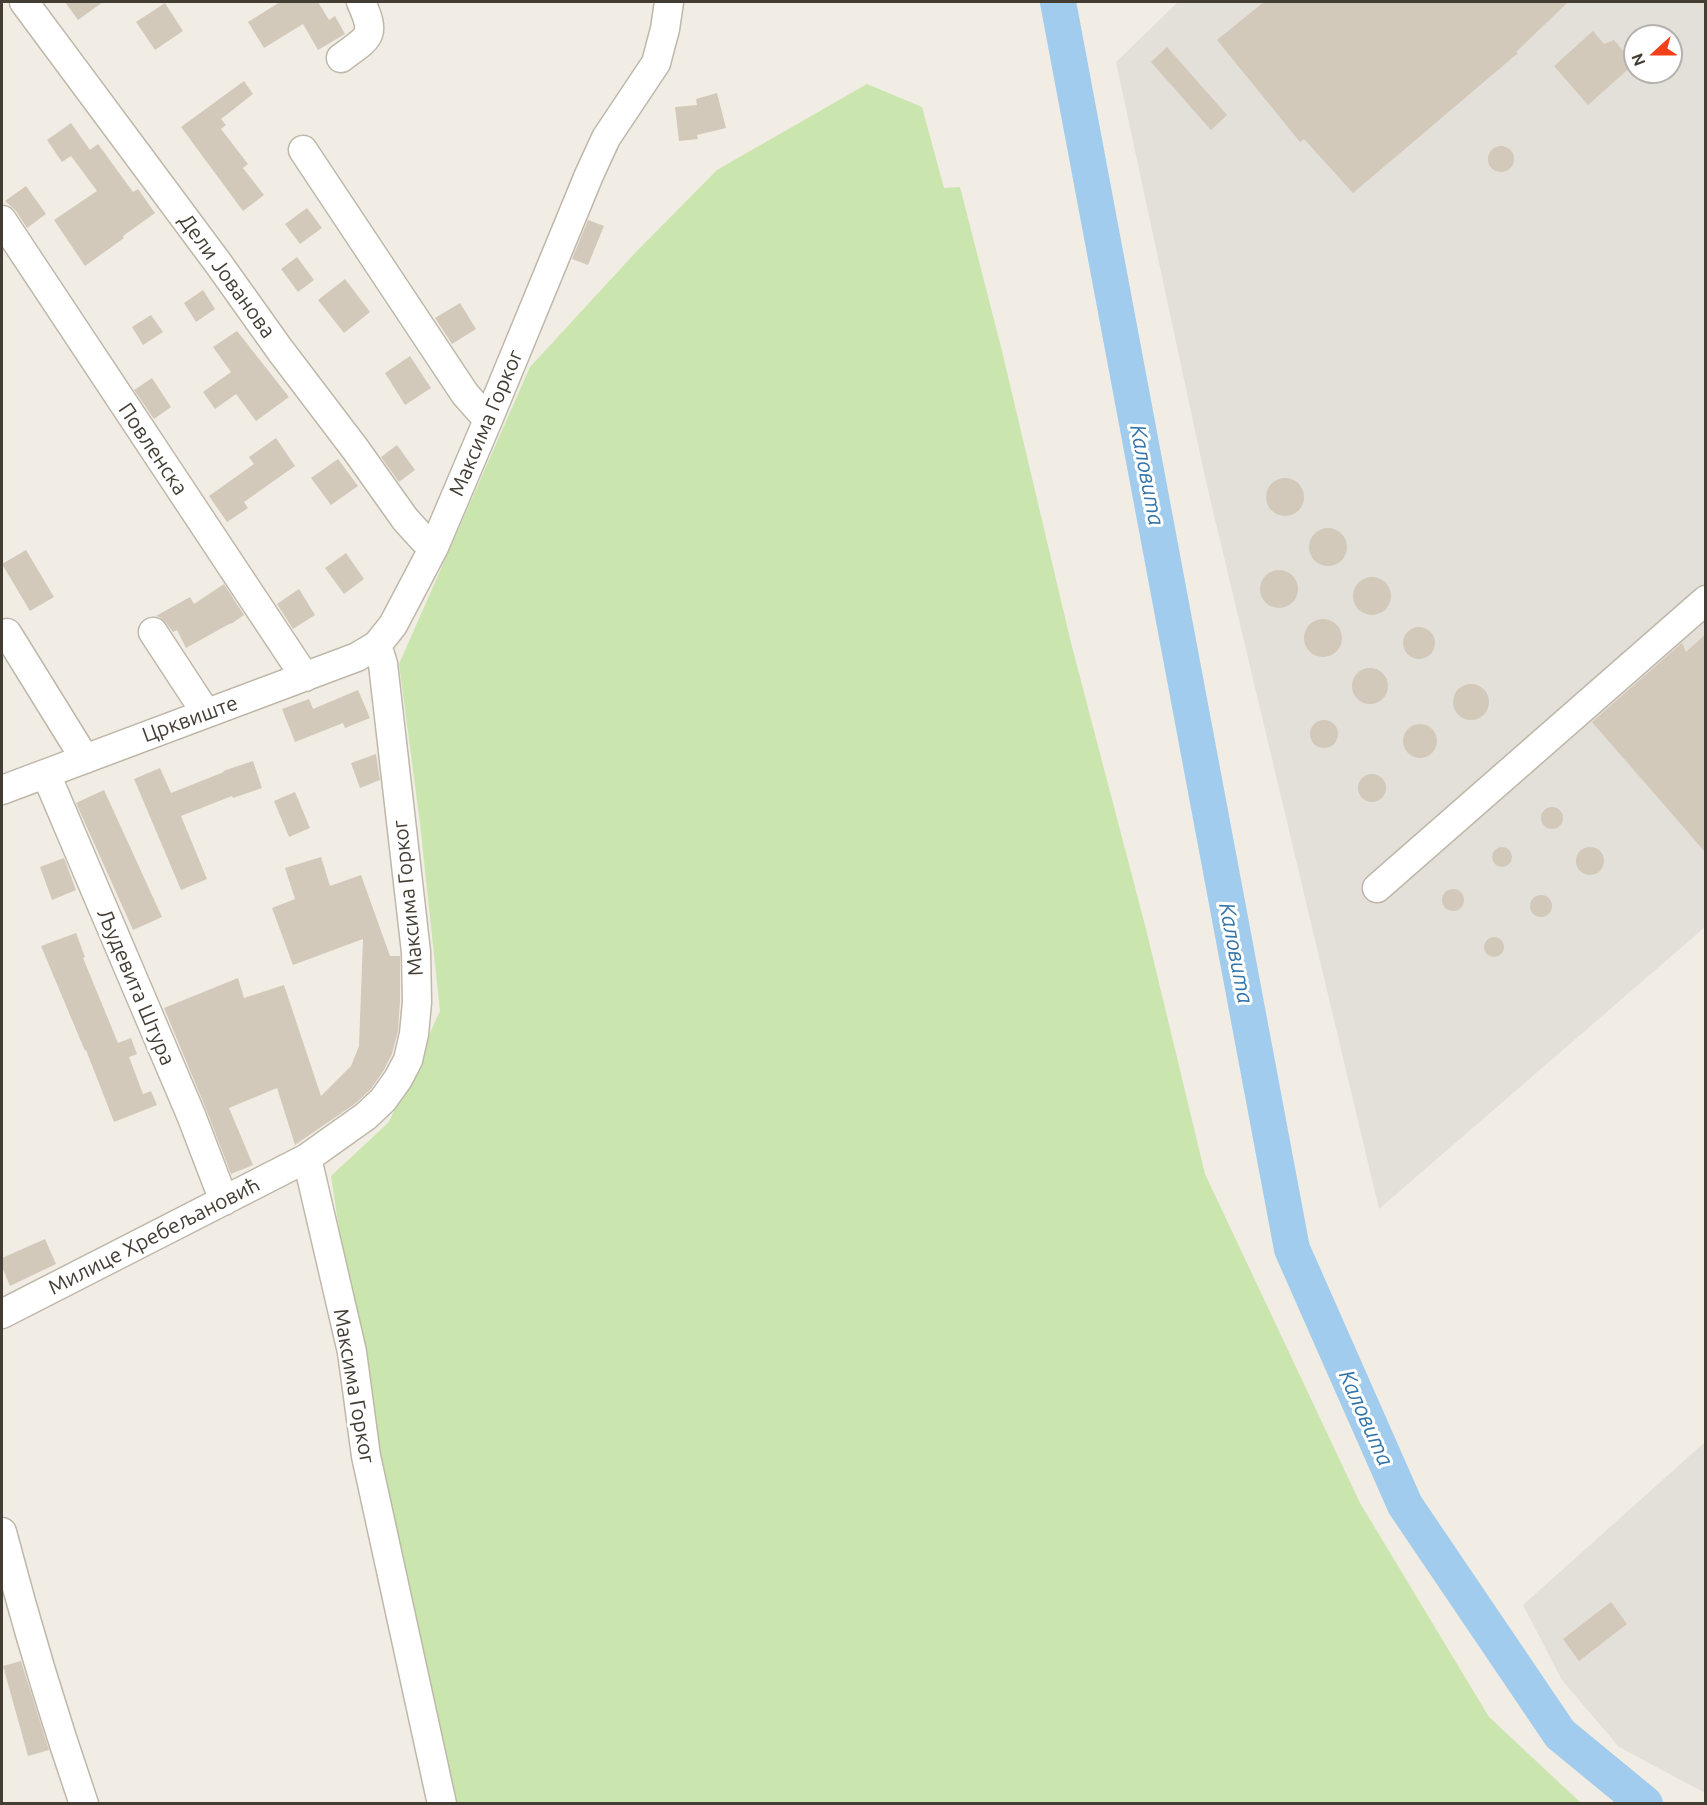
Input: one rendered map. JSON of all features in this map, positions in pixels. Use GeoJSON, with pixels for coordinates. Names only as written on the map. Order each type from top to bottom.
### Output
{"type":"FeatureCollection","features":[{"type":"Feature","properties":{"kind":"street","name":"Дели Јованова"},"geometry":{"type":"LineString","coordinates":[[24,2],[405,519],[434,548]]}},
{"type":"Feature","properties":{"kind":"street"},"geometry":{"type":"LineString","coordinates":[[341,58],[367,39],[370,28],[361,2]]}},
{"type":"Feature","properties":{"kind":"street","name":"Максима Горког"},"geometry":{"type":"LineString","coordinates":[[442,1803],[366,1456],[352,1352],[307,1158],[366,1116],[383,1100],[408,1060],[414,1034],[417,1002],[416,952],[383,664],[376,645],[393,625],[434,548],[606,138],[656,63],[669,2]]}},
{"type":"Feature","properties":{"kind":"street"},"geometry":{"type":"LineString","coordinates":[[303,150],[465,394],[488,420]]}},
{"type":"Feature","properties":{"kind":"street","name":"Повленска"},"geometry":{"type":"LineString","coordinates":[[2,220],[305,677]]}},
{"type":"Feature","properties":{"kind":"street"},"geometry":{"type":"LineString","coordinates":[[1377,888],[1706,600]]}},
{"type":"Feature","properties":{"kind":"street"},"geometry":{"type":"LineString","coordinates":[[153,632],[206,713]]}},
{"type":"Feature","properties":{"kind":"street"},"geometry":{"type":"LineString","coordinates":[[8,633],[85,759]]}},
{"type":"Feature","properties":{"kind":"street","name":"Црквиште"},"geometry":{"type":"LineString","coordinates":[[2,790],[357,657],[376,645]]}},
{"type":"Feature","properties":{"kind":"street","name":"Људевита Штура"},"geometry":{"type":"LineString","coordinates":[[46,774],[191,1115],[224,1201]]}},
{"type":"Feature","properties":{"kind":"street","name":"Милице Хребељановић"},"geometry":{"type":"LineString","coordinates":[[4,1306],[224,1201],[307,1158]]}},
{"type":"Feature","properties":{"kind":"street"},"geometry":{"type":"LineString","coordinates":[[2,1532],[52,1709],[84,1803]]}},
{"type":"Feature","properties":{"kind":"shaded area"},"geometry":{"type":"Polygon","coordinates":[[[1178,2],[1705,2],[1705,927],[1379,1209],[1205,477],[1116,62],[1178,2]]]}},
{"type":"Feature","properties":{"kind":"shaded area"},"geometry":{"type":"Polygon","coordinates":[[[1705,1442],[1705,1793],[1619,1747],[1562,1680],[1523,1605],[1705,1442]]]}},
{"type":"Feature","properties":{"kind":"green space"},"geometry":{"type":"Polygon","coordinates":[[[867,84],[922,107],[944,188],[960,187],[1002,351],[1071,643],[1146,929],[1205,1174],[1360,1503],[1489,1717],[1581,1803],[454,1803],[377,1479],[331,1176],[389,1122],[440,1011],[420,823],[399,664],[530,367],[636,252],[717,170],[867,84]]]}},
{"type":"Feature","properties":{"kind":"building"},"geometry":{"type":"Polygon","coordinates":[[[65,2],[103,2],[78,20],[65,2]]]}},
{"type":"Feature","properties":{"kind":"building"},"geometry":{"type":"Polygon","coordinates":[[[280,2],[318,2],[329,20],[335,16],[345,34],[318,50],[303,24],[264,48],[248,22],[280,2]]]}},
{"type":"Feature","properties":{"kind":"building"},"geometry":{"type":"Polygon","coordinates":[[[1264,2],[1568,2],[1516,52],[1518,53],[1353,193],[1304,139],[1300,142],[1217,40],[1264,2]]]}},
{"type":"Feature","properties":{"kind":"building"},"geometry":{"type":"Polygon","coordinates":[[[165,3],[183,31],[155,50],[136,22],[165,3]]]}},
{"type":"Feature","properties":{"kind":"building"},"geometry":{"type":"Polygon","coordinates":[[[1593,31],[1604,44],[1614,40],[1623,51],[1623,74],[1588,105],[1554,66],[1593,31]]]}},
{"type":"Feature","properties":{"kind":"building"},"geometry":{"type":"Polygon","coordinates":[[[1167,47],[1227,115],[1211,130],[1151,62],[1167,47]]]}},
{"type":"Feature","properties":{"kind":"building"},"geometry":{"type":"Polygon","coordinates":[[[244,81],[253,94],[221,119],[226,125],[221,129],[248,164],[243,168],[264,195],[243,211],[181,127],[244,81]]]}},
{"type":"Feature","properties":{"kind":"building"},"geometry":{"type":"Polygon","coordinates":[[[717,93],[726,128],[697,135],[698,139],[679,141],[675,107],[697,105],[696,99],[717,93]]]}},
{"type":"Feature","properties":{"kind":"building"},"geometry":{"type":"Polygon","coordinates":[[[71,123],[90,150],[98,144],[133,192],[138,189],[155,213],[85,266],[54,220],[97,191],[71,156],[62,162],[47,140],[71,123]]]}},
{"type":"Feature","properties":{"kind":"building"},"geometry":{"type":"Polygon","coordinates":[[[1501,146],[1510,150],[1514,159],[1510,168],[1501,172],[1492,168],[1488,159],[1492,150],[1501,146]]]}},
{"type":"Feature","properties":{"kind":"building"},"geometry":{"type":"Polygon","coordinates":[[[26,186],[46,214],[27,228],[16,211],[5,201],[26,186]]]}},
{"type":"Feature","properties":{"kind":"building"},"geometry":{"type":"Polygon","coordinates":[[[307,208],[322,228],[300,244],[285,224],[307,208]]]}},
{"type":"Feature","properties":{"kind":"building"},"geometry":{"type":"Polygon","coordinates":[[[588,220],[604,226],[588,265],[572,259],[588,220]]]}},
{"type":"Feature","properties":{"kind":"building"},"geometry":{"type":"Polygon","coordinates":[[[297,257],[314,280],[298,292],[281,269],[297,257]]]}},
{"type":"Feature","properties":{"kind":"building"},"geometry":{"type":"Polygon","coordinates":[[[345,279],[370,312],[344,333],[318,300],[345,279]]]}},
{"type":"Feature","properties":{"kind":"building"},"geometry":{"type":"Polygon","coordinates":[[[203,290],[215,309],[196,322],[184,303],[203,290]]]}},
{"type":"Feature","properties":{"kind":"building"},"geometry":{"type":"Polygon","coordinates":[[[460,303],[476,329],[452,344],[435,318],[460,303]]]}},
{"type":"Feature","properties":{"kind":"building"},"geometry":{"type":"Polygon","coordinates":[[[151,315],[163,332],[143,345],[132,327],[151,315]]]}},
{"type":"Feature","properties":{"kind":"building"},"geometry":{"type":"Polygon","coordinates":[[[237,331],[289,397],[256,421],[236,394],[215,409],[203,392],[231,372],[213,347],[237,331]]]}},
{"type":"Feature","properties":{"kind":"building"},"geometry":{"type":"Polygon","coordinates":[[[410,356],[431,388],[405,405],[385,373],[410,356]]]}},
{"type":"Feature","properties":{"kind":"building"},"geometry":{"type":"Polygon","coordinates":[[[152,378],[171,407],[154,419],[134,390],[152,378]]]}},
{"type":"Feature","properties":{"kind":"building"},"geometry":{"type":"Polygon","coordinates":[[[276,438],[295,466],[244,502],[248,508],[227,522],[209,496],[254,464],[249,457],[276,438]]]}},
{"type":"Feature","properties":{"kind":"building"},"geometry":{"type":"Polygon","coordinates":[[[397,445],[415,470],[399,482],[381,457],[397,445]]]}},
{"type":"Feature","properties":{"kind":"building"},"geometry":{"type":"Polygon","coordinates":[[[338,459],[358,486],[331,505],[311,478],[338,459]]]}},
{"type":"Feature","properties":{"kind":"building"},"geometry":{"type":"Polygon","coordinates":[[[1285,478],[1298,484],[1304,497],[1298,510],[1285,516],[1272,510],[1266,497],[1272,484],[1285,478]]]}},
{"type":"Feature","properties":{"kind":"building"},"geometry":{"type":"Polygon","coordinates":[[[1328,528],[1341,534],[1347,547],[1341,560],[1328,566],[1315,560],[1309,547],[1315,534],[1328,528]]]}},
{"type":"Feature","properties":{"kind":"building"},"geometry":{"type":"Polygon","coordinates":[[[26,550],[54,597],[30,611],[2,564],[26,550]]]}},
{"type":"Feature","properties":{"kind":"building"},"geometry":{"type":"Polygon","coordinates":[[[346,553],[364,579],[344,594],[325,568],[346,553]]]}},
{"type":"Feature","properties":{"kind":"building"},"geometry":{"type":"Polygon","coordinates":[[[1279,570],[1292,576],[1298,589],[1292,602],[1279,608],[1266,602],[1260,589],[1266,576],[1279,570]]]}},
{"type":"Feature","properties":{"kind":"building"},"geometry":{"type":"Polygon","coordinates":[[[1372,577],[1385,583],[1391,596],[1385,609],[1372,615],[1359,609],[1353,596],[1359,583],[1372,577]]]}},
{"type":"Feature","properties":{"kind":"building"},"geometry":{"type":"Polygon","coordinates":[[[224,584],[244,615],[186,648],[177,630],[173,632],[161,618],[156,616],[190,597],[194,604],[224,584]]]}},
{"type":"Feature","properties":{"kind":"building"},"geometry":{"type":"Polygon","coordinates":[[[299,589],[315,615],[293,629],[277,604],[299,589]]]}},
{"type":"Feature","properties":{"kind":"building"},"geometry":{"type":"Polygon","coordinates":[[[1323,619],[1336,625],[1342,638],[1336,651],[1323,657],[1310,651],[1304,638],[1310,625],[1323,619]]]}},
{"type":"Feature","properties":{"kind":"building"},"geometry":{"type":"Polygon","coordinates":[[[1419,627],[1430,632],[1435,643],[1430,654],[1419,659],[1408,654],[1403,643],[1408,632],[1419,627]]]}},
{"type":"Feature","properties":{"kind":"building"},"geometry":{"type":"Polygon","coordinates":[[[1706,634],[1706,853],[1592,722],[1682,643],[1686,652],[1706,634]]]}},
{"type":"Feature","properties":{"kind":"building"},"geometry":{"type":"Polygon","coordinates":[[[1370,668],[1382,674],[1388,686],[1382,698],[1370,704],[1358,698],[1352,686],[1358,674],[1370,668]]]}},
{"type":"Feature","properties":{"kind":"building"},"geometry":{"type":"Polygon","coordinates":[[[1471,684],[1484,689],[1489,702],[1484,715],[1471,720],[1458,715],[1453,702],[1458,689],[1471,684]]]}},
{"type":"Feature","properties":{"kind":"building"},"geometry":{"type":"Polygon","coordinates":[[[358,690],[370,718],[345,728],[343,723],[295,742],[282,709],[309,699],[313,709],[358,690]]]}},
{"type":"Feature","properties":{"kind":"building"},"geometry":{"type":"Polygon","coordinates":[[[1324,720],[1334,724],[1338,734],[1334,744],[1324,748],[1314,744],[1310,734],[1314,724],[1324,720]]]}},
{"type":"Feature","properties":{"kind":"building"},"geometry":{"type":"Polygon","coordinates":[[[1420,724],[1432,729],[1437,741],[1432,753],[1420,758],[1408,753],[1403,741],[1408,729],[1420,724]]]}},
{"type":"Feature","properties":{"kind":"building"},"geometry":{"type":"Polygon","coordinates":[[[376,754],[380,780],[360,788],[351,763],[376,754]]]}},
{"type":"Feature","properties":{"kind":"building"},"geometry":{"type":"Polygon","coordinates":[[[253,761],[262,788],[233,798],[232,796],[181,816],[207,879],[181,890],[134,779],[160,768],[171,793],[253,761]]]}},
{"type":"Feature","properties":{"kind":"building"},"geometry":{"type":"Polygon","coordinates":[[[1372,774],[1382,778],[1386,788],[1382,798],[1372,802],[1362,798],[1358,788],[1362,778],[1372,774]]]}},
{"type":"Feature","properties":{"kind":"building"},"geometry":{"type":"Polygon","coordinates":[[[104,790],[162,917],[133,930],[76,803],[104,790]]]}},
{"type":"Feature","properties":{"kind":"building"},"geometry":{"type":"Polygon","coordinates":[[[295,792],[310,828],[289,837],[274,801],[295,792]]]}},
{"type":"Feature","properties":{"kind":"building"},"geometry":{"type":"Polygon","coordinates":[[[1552,807],[1560,810],[1563,818],[1560,826],[1552,829],[1544,826],[1541,818],[1544,810],[1552,807]]]}},
{"type":"Feature","properties":{"kind":"building"},"geometry":{"type":"Polygon","coordinates":[[[1498,847],[1506,847],[1512,853],[1512,861],[1506,867],[1498,867],[1492,861],[1492,853],[1498,847]]]}},
{"type":"Feature","properties":{"kind":"building"},"geometry":{"type":"Polygon","coordinates":[[[1590,847],[1600,851],[1604,861],[1600,871],[1590,875],[1580,871],[1576,861],[1580,851],[1590,847]]]}},
{"type":"Feature","properties":{"kind":"building"},"geometry":{"type":"Polygon","coordinates":[[[321,857],[330,886],[361,875],[390,956],[400,956],[398,1031],[392,1054],[371,1089],[356,1103],[295,1145],[277,1088],[229,1108],[253,1165],[231,1174],[164,1008],[238,978],[244,998],[284,985],[321,1096],[351,1066],[359,1046],[363,939],[293,965],[272,908],[295,899],[285,868],[321,857]]]}},
{"type":"Feature","properties":{"kind":"building"},"geometry":{"type":"Polygon","coordinates":[[[64,858],[76,890],[52,900],[40,867],[64,858]]]}},
{"type":"Feature","properties":{"kind":"building"},"geometry":{"type":"Polygon","coordinates":[[[1453,889],[1461,892],[1464,900],[1461,908],[1453,911],[1445,908],[1442,900],[1445,892],[1453,889]]]}},
{"type":"Feature","properties":{"kind":"building"},"geometry":{"type":"Polygon","coordinates":[[[1541,895],[1549,898],[1552,906],[1549,914],[1541,917],[1533,914],[1530,906],[1533,898],[1541,895]]]}},
{"type":"Feature","properties":{"kind":"building"},"geometry":{"type":"Polygon","coordinates":[[[76,933],[85,957],[83,958],[118,1043],[131,1038],[137,1054],[129,1057],[143,1094],[151,1091],[157,1105],[114,1122],[41,946],[76,933]]]}},
{"type":"Feature","properties":{"kind":"building"},"geometry":{"type":"Polygon","coordinates":[[[1490,937],[1498,937],[1504,943],[1504,951],[1498,957],[1490,957],[1484,951],[1484,943],[1490,937]]]}},
{"type":"Feature","properties":{"kind":"building"},"geometry":{"type":"Polygon","coordinates":[[[45,1239],[56,1264],[10,1286],[2,1267],[2,1258],[45,1239]]]}},
{"type":"Feature","properties":{"kind":"building"},"geometry":{"type":"Polygon","coordinates":[[[1611,1602],[1627,1624],[1579,1661],[1563,1639],[1611,1602]]]}},
{"type":"Feature","properties":{"kind":"building"},"geometry":{"type":"Polygon","coordinates":[[[21,1661],[49,1750],[28,1756],[3,1666],[21,1661]]]}},
{"type":"Feature","properties":{"kind":"waterway","name":"Каловита"},"geometry":{"type":"LineString","coordinates":[[1058,2],[1292,1249],[1405,1505],[1560,1734],[1645,1804]]}}]}
